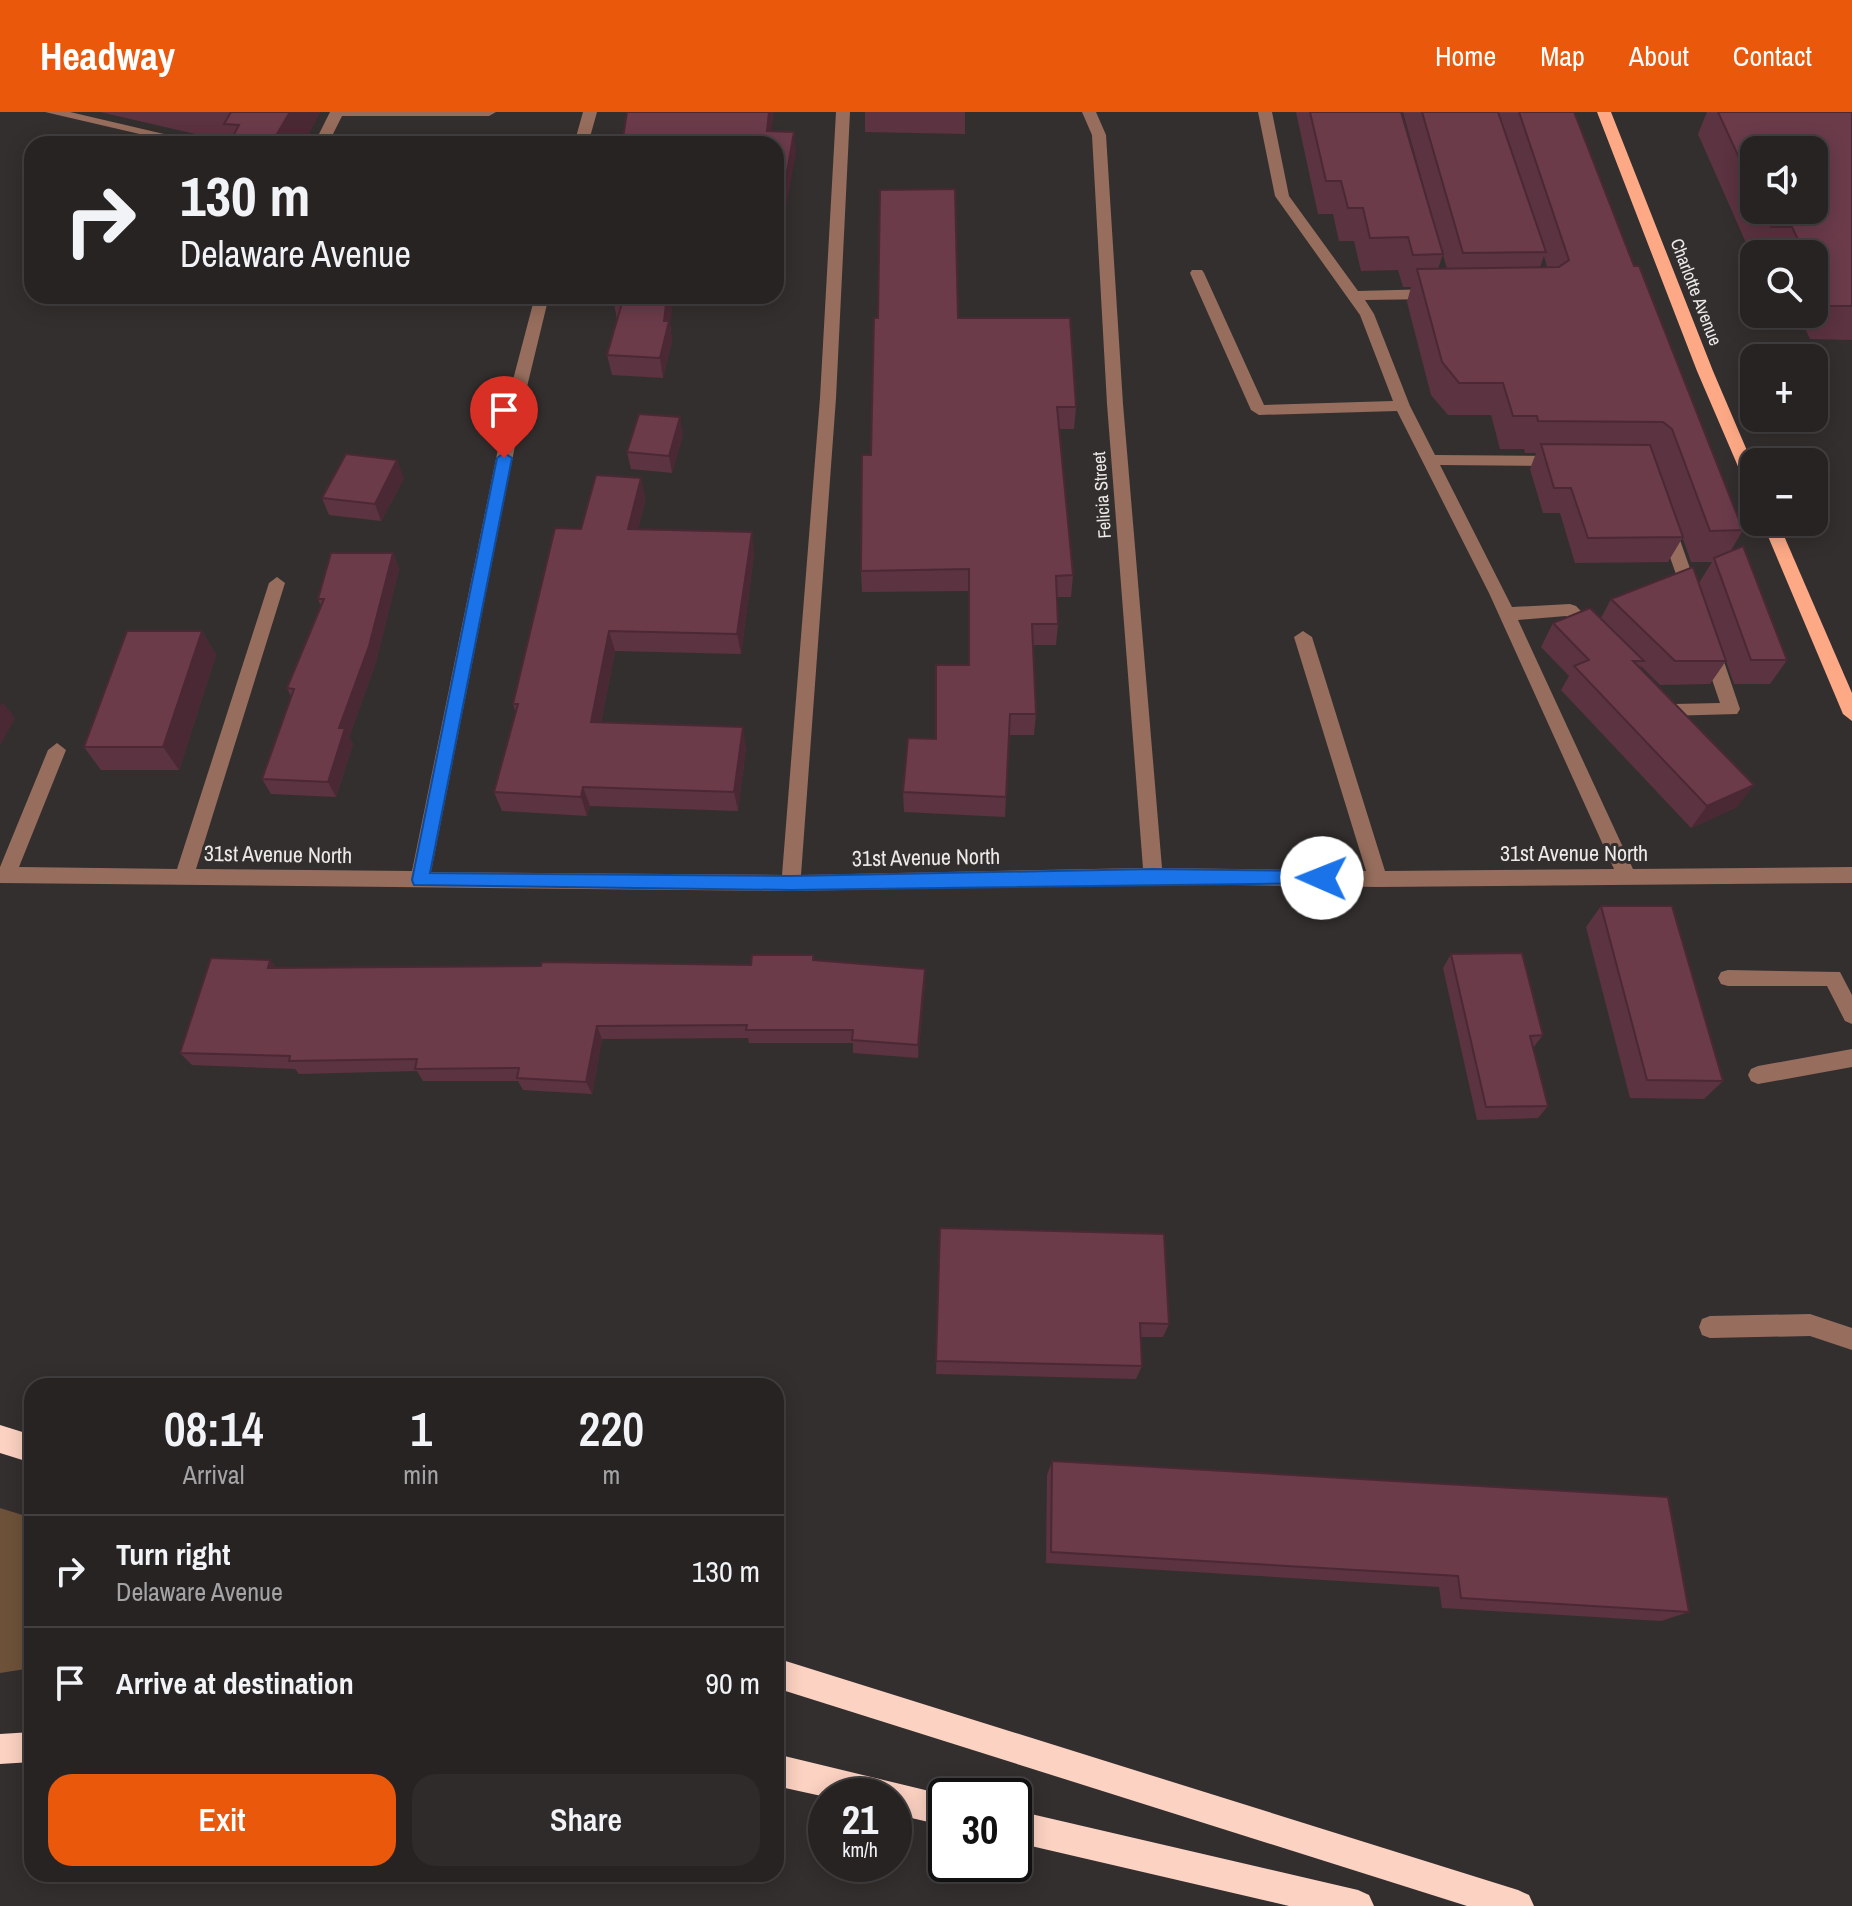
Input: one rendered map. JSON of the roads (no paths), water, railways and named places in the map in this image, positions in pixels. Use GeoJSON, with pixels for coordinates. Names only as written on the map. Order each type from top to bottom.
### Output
{"type":"FeatureCollection","features":[{"type":"Feature","properties":{"kind":"highway"},"geometry":{"type":"LineString","coordinates":[[0,1439],[24,1446]]}},
{"type":"Feature","properties":{"kind":"highway"},"geometry":{"type":"LineString","coordinates":[[784,1676],[1518,1906]]}},
{"type":"Feature","properties":{"kind":"highway"},"geometry":{"type":"LineString","coordinates":[[0,1749],[24,1748]]}},
{"type":"Feature","properties":{"kind":"highway"},"geometry":{"type":"LineString","coordinates":[[784,1772],[810,1778]]}},
{"type":"Feature","properties":{"kind":"highway"},"geometry":{"type":"LineString","coordinates":[[1032,1830],[1358,1906]]}},
{"type":"Feature","properties":{"kind":"main road","name":"Charlotte Avenue"},"geometry":{"type":"LineString","coordinates":[[1604,112],[1740,452]]}},
{"type":"Feature","properties":{"kind":"main road"},"geometry":{"type":"LineString","coordinates":[[1776,536],[1852,714]]}},
{"type":"Feature","properties":{"kind":"street"},"geometry":{"type":"LineString","coordinates":[[52,112],[165,136]]}},
{"type":"Feature","properties":{"kind":"street"},"geometry":{"type":"LineString","coordinates":[[325,136],[337,112],[489,112]]}},
{"type":"Feature","properties":{"kind":"street"},"geometry":{"type":"LineString","coordinates":[[583,136],[590,112]]}},
{"type":"Feature","properties":{"kind":"street"},"geometry":{"type":"LineString","coordinates":[[791,883],[828,398],[843,112]]}},
{"type":"Feature","properties":{"kind":"street","name":"Felicia Street"},"geometry":{"type":"LineString","coordinates":[[1089,112],[1099,135],[1115,404],[1153,876]]}},
{"type":"Feature","properties":{"kind":"street"},"geometry":{"type":"LineString","coordinates":[[1265,112],[1282,196],[1367,314],[1402,406],[1507,614],[1627,877]]}},
{"type":"Feature","properties":{"kind":"street"},"geometry":{"type":"LineString","coordinates":[[1197,273],[1259,410],[1402,406]]}},
{"type":"Feature","properties":{"kind":"street"},"geometry":{"type":"LineString","coordinates":[[1354,296],[1444,294],[1440,279]]}},
{"type":"Feature","properties":{"kind":"street"},"geometry":{"type":"LineString","coordinates":[[420,880],[517,395],[540,304]]}},
{"type":"Feature","properties":{"kind":"street"},"geometry":{"type":"LineString","coordinates":[[1429,460],[1568,461]]}},
{"type":"Feature","properties":{"kind":"street"},"geometry":{"type":"LineString","coordinates":[[1660,505],[1696,607]]}},
{"type":"Feature","properties":{"kind":"street"},"geometry":{"type":"LineString","coordinates":[[184,877],[277,583]]}},
{"type":"Feature","properties":{"kind":"street"},"geometry":{"type":"LineString","coordinates":[[1507,614],[1570,610],[1604,643]]}},
{"type":"Feature","properties":{"kind":"street"},"geometry":{"type":"LineString","coordinates":[[1649,688],[1671,711],[1731,709],[1706,636]]}},
{"type":"Feature","properties":{"kind":"street"},"geometry":{"type":"LineString","coordinates":[[1303,637],[1378,879]]}},
{"type":"Feature","properties":{"kind":"street"},"geometry":{"type":"LineString","coordinates":[[3,875],[57,750]]}},
{"type":"Feature","properties":{"kind":"street","name":"31st Avenue North"},"geometry":{"type":"LineString","coordinates":[[3,875],[791,883],[1153,876],[1378,879],[1852,875]]}},
{"type":"Feature","properties":{"kind":"street"},"geometry":{"type":"LineString","coordinates":[[1728,978],[1833,978],[1852,1015]]}},
{"type":"Feature","properties":{"kind":"street"},"geometry":{"type":"LineString","coordinates":[[1758,1075],[1852,1058]]}},
{"type":"Feature","properties":{"kind":"street"},"geometry":{"type":"LineString","coordinates":[[1710,1327],[1810,1325],[1852,1339]]}}]}
